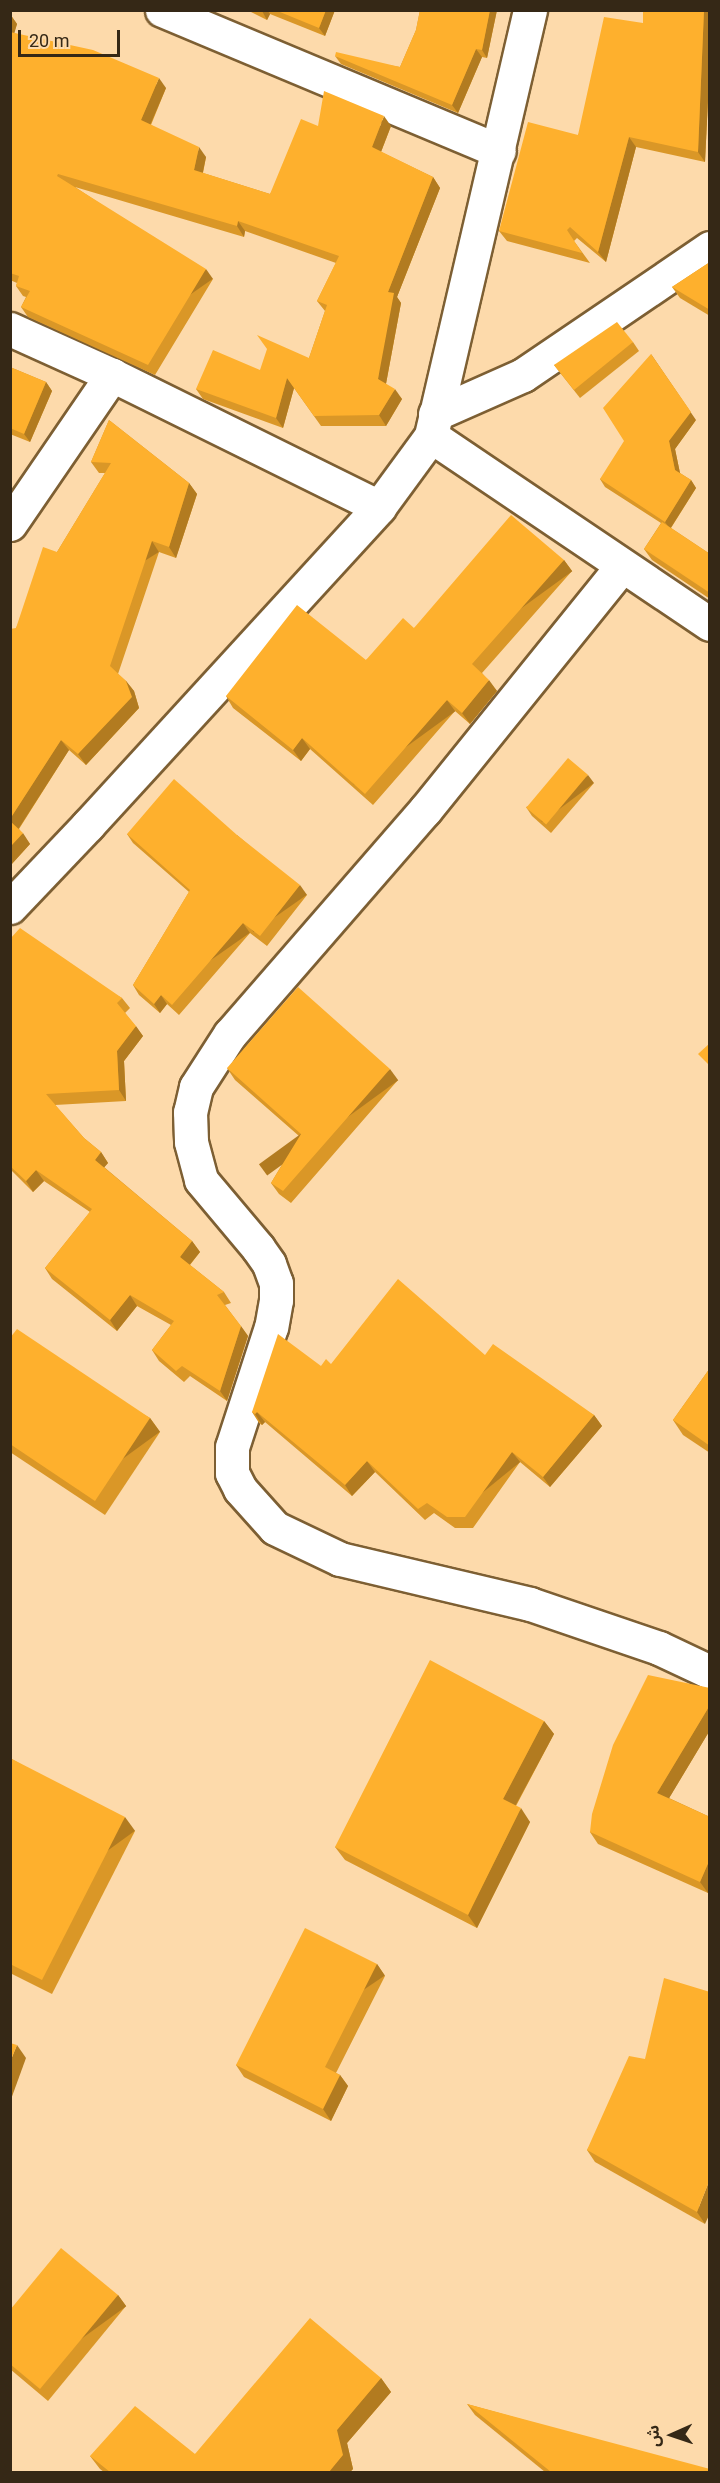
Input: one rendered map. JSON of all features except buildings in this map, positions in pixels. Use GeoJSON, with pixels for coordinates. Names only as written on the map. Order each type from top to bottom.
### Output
{"type":"FeatureCollection","features":[{"type":"Feature","properties":{"kind":"street"},"geometry":{"type":"LineString","coordinates":[[162,10],[499,151]]}},
{"type":"Feature","properties":{"kind":"street"},"geometry":{"type":"LineString","coordinates":[[10,907],[379,507],[433,425],[499,151],[530,10]]}},
{"type":"Feature","properties":{"kind":"street"},"geometry":{"type":"LineString","coordinates":[[433,425],[523,375],[710,248]]}},
{"type":"Feature","properties":{"kind":"street"},"geometry":{"type":"LineString","coordinates":[[10,329],[112,375],[379,507]]}},
{"type":"Feature","properties":{"kind":"street"},"geometry":{"type":"LineString","coordinates":[[10,524],[112,375]]}},
{"type":"Feature","properties":{"kind":"street"},"geometry":{"type":"LineString","coordinates":[[433,425],[622,566],[710,624]]}},
{"type":"Feature","properties":{"kind":"street"},"geometry":{"type":"LineString","coordinates":[[622,566],[425,810],[230,1034],[196,1087],[190,1112],[190,1142],[201,1180],[258,1248],[269,1264],[276,1282],[276,1300],[271,1327],[232,1447],[232,1473],[240,1489],[275,1528],[340,1559],[530,1604],[659,1648],[710,1672]]}}]}
